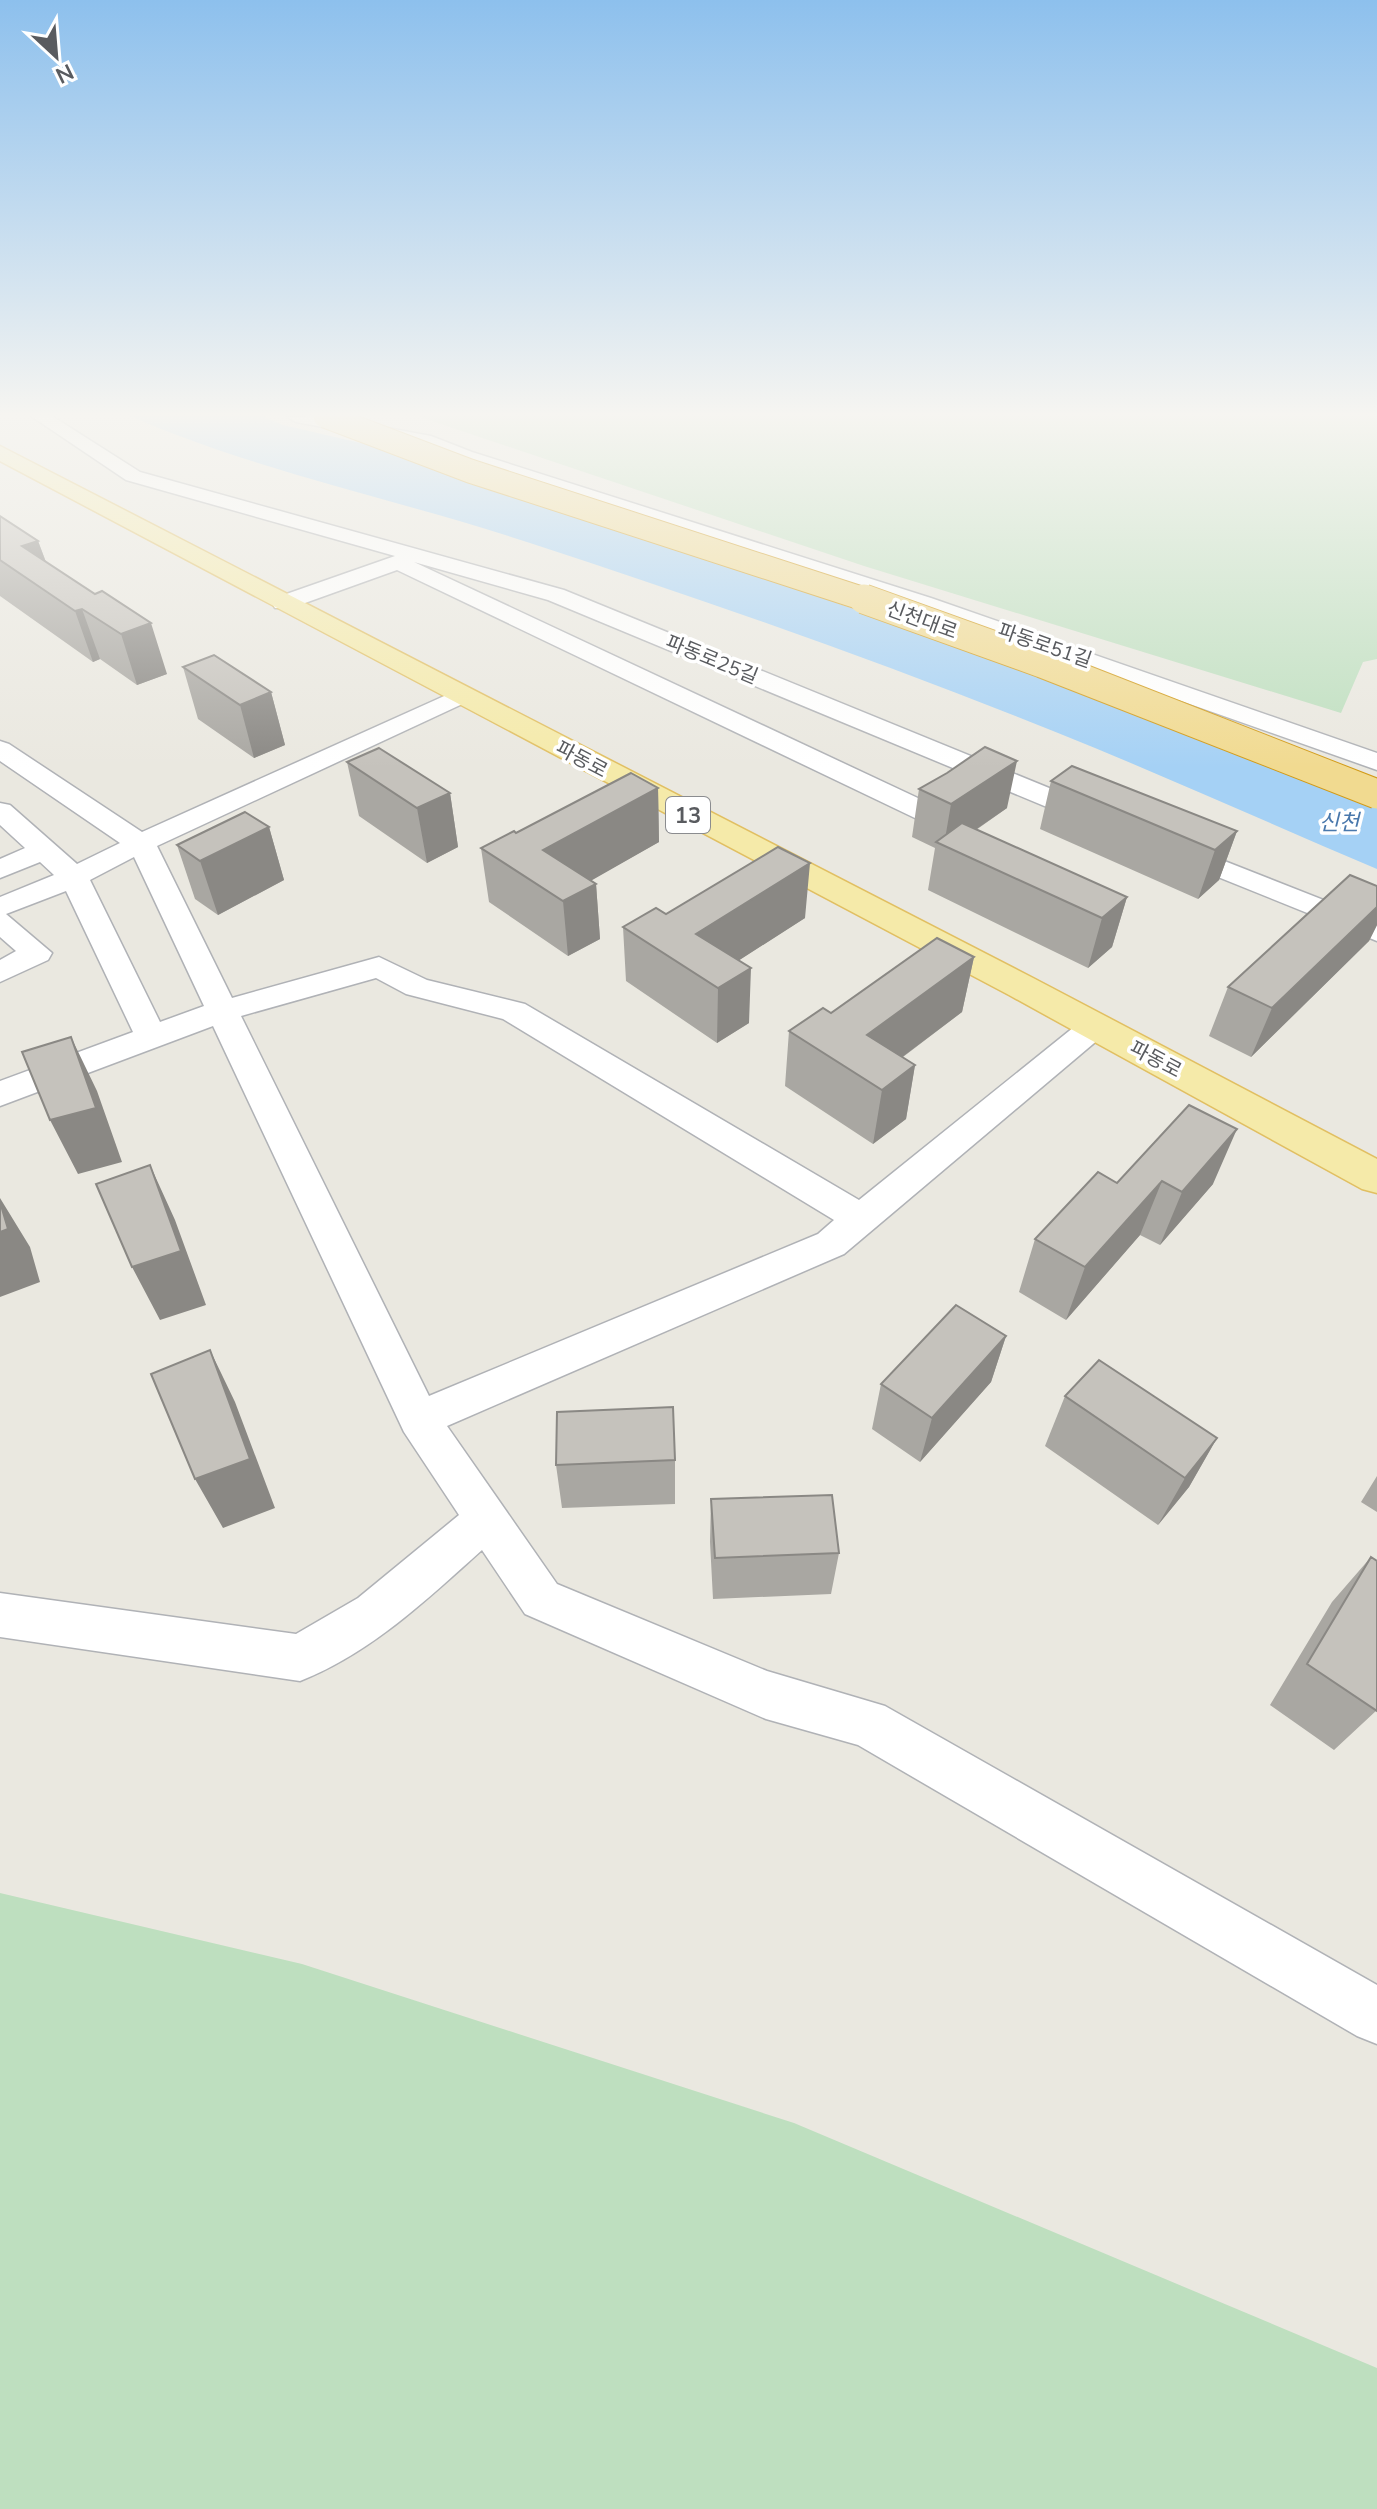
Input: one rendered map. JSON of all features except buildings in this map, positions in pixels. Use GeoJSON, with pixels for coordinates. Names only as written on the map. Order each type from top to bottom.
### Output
{"type":"FeatureCollection","features":[{"type":"Feature","properties":{"kind":"highway","name":"신천대로"},"geometry":{"type":"LineString","coordinates":[[661,533],[876,603],[1028,658],[1377,794]]}},
{"type":"Feature","properties":{"kind":"highway","name":"신천대로"},"geometry":{"type":"LineString","coordinates":[[695,533],[832,576],[1070,659],[1377,777]]}},
{"type":"Feature","properties":{"kind":"main road","name":"파동로"},"geometry":{"type":"LineString","coordinates":[[152,533],[1095,1026],[1377,1178]]}},
{"type":"Feature","properties":{"kind":"street","name":"파동로25길"},"geometry":{"type":"LineString","coordinates":[[321,533],[407,559],[556,595],[1113,824]]}},
{"type":"Feature","properties":{"kind":"street","name":"파동로51길"},"geometry":{"type":"LineString","coordinates":[[708,533],[827,571],[1377,762]]}},
{"type":"Feature","properties":{"kind":"street"},"geometry":{"type":"LineString","coordinates":[[283,603],[407,559],[927,813]]}},
{"type":"Feature","properties":{"kind":"street"},"geometry":{"type":"LineString","coordinates":[[0,907],[74,877],[462,695]]}},
{"type":"Feature","properties":{"kind":"street"},"geometry":{"type":"LineString","coordinates":[[0,749],[143,846],[419,1419],[541,1599],[766,1695],[868,1723],[1377,2016]]}},
{"type":"Feature","properties":{"kind":"street"},"geometry":{"type":"LineString","coordinates":[[0,811],[74,877],[151,1037]]}},
{"type":"Feature","properties":{"kind":"street"},"geometry":{"type":"LineString","coordinates":[[1157,842],[1377,932]]}},
{"type":"Feature","properties":{"kind":"street"},"geometry":{"type":"LineString","coordinates":[[0,869],[44,850]]}},
{"type":"Feature","properties":{"kind":"street"},"geometry":{"type":"LineString","coordinates":[[0,922],[37,953],[0,972]]}},
{"type":"Feature","properties":{"kind":"street"},"geometry":{"type":"LineString","coordinates":[[0,1059],[13,1089],[222,1011],[379,967],[417,987],[514,1011],[861,1219]]}},
{"type":"Feature","properties":{"kind":"street"},"geometry":{"type":"LineString","coordinates":[[419,1419],[831,1244],[1095,1026]]}},
{"type":"Feature","properties":{"kind":"street"},"geometry":{"type":"LineString","coordinates":[[0,1615],[300,1658],[375,1614],[486,1519]]}},
{"type":"Feature","properties":{"kind":"green space"},"geometry":{"type":"Polygon","coordinates":[[[766,533],[1377,533],[1377,659],[1363,662],[1341,713],[766,533]]]}},
{"type":"Feature","properties":{"kind":"green space"},"geometry":{"type":"Polygon","coordinates":[[[0,1893],[302,1964],[794,2123],[1377,2368],[1377,2509],[0,2509],[0,1893]]]}},
{"type":"Feature","properties":{"kind":"water","name":"신천"},"geometry":{"type":"Polygon","coordinates":[[[499,533],[650,533],[834,602],[1146,712],[1377,807],[1377,869],[1095,748],[955,693],[814,640],[499,533]]]}}]}
